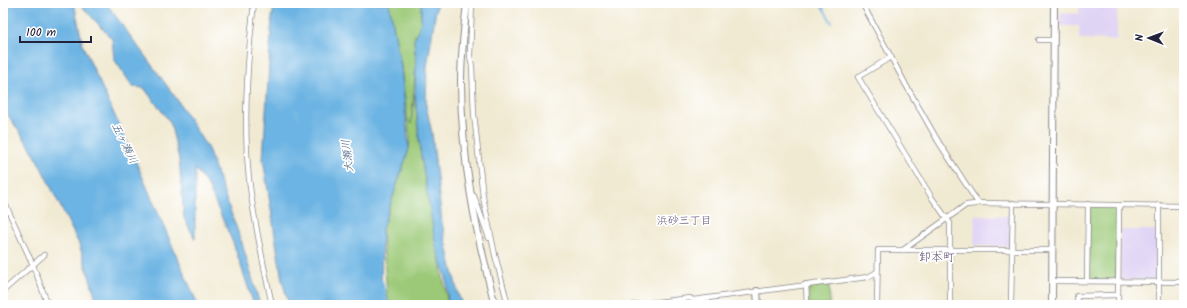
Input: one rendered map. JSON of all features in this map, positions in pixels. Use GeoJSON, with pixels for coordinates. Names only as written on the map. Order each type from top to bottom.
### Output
{"type":"FeatureCollection","features":[{"type":"Feature","properties":{"kind":"street"},"geometry":{"type":"LineString","coordinates":[[254,3],[247,80],[246,132],[255,223],[272,305]]}},
{"type":"Feature","properties":{"kind":"street"},"geometry":{"type":"LineString","coordinates":[[467,3],[462,52],[461,83],[464,130],[471,194],[478,236],[495,305]]}},
{"type":"Feature","properties":{"kind":"street"},"geometry":{"type":"LineString","coordinates":[[472,3],[470,56],[472,66],[474,114],[483,198],[492,242],[508,305]]}},
{"type":"Feature","properties":{"kind":"street"},"geometry":{"type":"LineString","coordinates":[[862,3],[906,86],[938,141],[978,203]]}},
{"type":"Feature","properties":{"kind":"street"},"geometry":{"type":"LineString","coordinates":[[1052,305],[1054,3]]}},
{"type":"Feature","properties":{"kind":"street"},"geometry":{"type":"LineString","coordinates":[[1039,40],[1054,40]]}},
{"type":"Feature","properties":{"kind":"street"},"geometry":{"type":"LineString","coordinates":[[891,57],[858,76],[932,198],[950,224],[950,305]]}},
{"type":"Feature","properties":{"kind":"street"},"geometry":{"type":"LineString","coordinates":[[471,194],[474,196],[489,238],[492,242]]}},
{"type":"Feature","properties":{"kind":"street"},"geometry":{"type":"LineString","coordinates":[[3,199],[33,265],[48,305]]}},
{"type":"Feature","properties":{"kind":"street"},"geometry":{"type":"LineString","coordinates":[[903,250],[966,205],[978,203],[1184,206]]}},
{"type":"Feature","properties":{"kind":"street"},"geometry":{"type":"LineString","coordinates":[[1011,305],[1012,203]]}},
{"type":"Feature","properties":{"kind":"street"},"geometry":{"type":"LineString","coordinates":[[1087,281],[1088,204]]}},
{"type":"Feature","properties":{"kind":"street"},"geometry":{"type":"LineString","coordinates":[[1118,305],[1119,205]]}},
{"type":"Feature","properties":{"kind":"street"},"geometry":{"type":"LineString","coordinates":[[1159,205],[1159,305]]}},
{"type":"Feature","properties":{"kind":"street"},"geometry":{"type":"LineString","coordinates":[[877,305],[878,250],[1053,250]]}},
{"type":"Feature","properties":{"kind":"street"},"geometry":{"type":"LineString","coordinates":[[3,291],[44,255]]}},
{"type":"Feature","properties":{"kind":"street"},"geometry":{"type":"LineString","coordinates":[[633,305],[690,298],[694,302],[757,291],[868,277],[877,272]]}},
{"type":"Feature","properties":{"kind":"street"},"geometry":{"type":"LineString","coordinates":[[1052,281],[1184,282]]}},
{"type":"Feature","properties":{"kind":"street"},"geometry":{"type":"LineString","coordinates":[[806,284],[806,305]]}},
{"type":"Feature","properties":{"kind":"street"},"geometry":{"type":"LineString","coordinates":[[757,291],[758,305]]}},
{"type":"Feature","properties":{"kind":"street"},"geometry":{"type":"LineString","coordinates":[[1077,305],[1077,296],[1118,295]]}},
{"type":"Feature","properties":{"kind":"shaded area"},"geometry":{"type":"Polygon","coordinates":[[[1080,3],[1117,3],[1117,40],[1079,39],[1079,26],[1060,26],[1060,13],[1079,14],[1080,3]]]}},
{"type":"Feature","properties":{"kind":"shaded area"},"geometry":{"type":"Polygon","coordinates":[[[975,215],[1011,216],[1010,246],[974,246],[975,215]]]}},
{"type":"Feature","properties":{"kind":"shaded area"},"geometry":{"type":"Polygon","coordinates":[[[1120,230],[1158,230],[1156,280],[1120,280],[1120,230]]]}},
{"type":"Feature","properties":{"kind":"green space"},"geometry":{"type":"Polygon","coordinates":[[[389,3],[421,3],[421,22],[414,40],[416,62],[411,124],[415,94],[420,150],[448,305],[390,305],[387,295],[382,229],[409,149],[410,139],[401,67],[389,3]]]}},
{"type":"Feature","properties":{"kind":"green space"},"geometry":{"type":"Polygon","coordinates":[[[1089,206],[1117,207],[1116,280],[1088,280],[1089,206]]]}},
{"type":"Feature","properties":{"kind":"green space"},"geometry":{"type":"Polygon","coordinates":[[[829,284],[830,305],[809,305],[808,287],[829,284]]]}},
{"type":"Feature","properties":{"kind":"water","name":"五ヶ瀬川"},"geometry":{"type":"Polygon","coordinates":[[[3,3],[74,3],[83,46],[136,162],[198,305],[98,305],[79,244],[34,153],[3,108],[3,3]]]}},
{"type":"Feature","properties":{"kind":"water"},"geometry":{"type":"Polygon","coordinates":[[[79,3],[106,3],[176,98],[208,149],[242,243],[260,305],[254,305],[234,245],[208,186],[195,169],[195,239],[184,218],[179,159],[170,122],[144,88],[133,87],[114,59],[112,39],[79,3]]]}},
{"type":"Feature","properties":{"kind":"water"},"geometry":{"type":"Polygon","coordinates":[[[275,3],[389,3],[401,67],[409,149],[382,229],[381,305],[289,305],[282,280],[263,159],[272,17],[275,3]]]}},
{"type":"Feature","properties":{"kind":"water"},"geometry":{"type":"Polygon","coordinates":[[[421,3],[437,3],[427,67],[426,106],[432,133],[442,223],[458,294],[462,305],[448,305],[446,277],[436,247],[420,150],[415,94],[416,62],[414,40],[421,22],[421,3]]]}},
{"type":"Feature","properties":{"kind":"waterway"},"geometry":{"type":"LineString","coordinates":[[820,3],[832,23]]}},
{"type":"Feature","properties":{"kind":"waterway","name":"大瀬川"},"geometry":{"type":"LineString","coordinates":[[379,282],[385,305]]}},
{"type":"Feature","properties":{"kind":"district","name":"浜砂三丁目"},"geometry":{"type":"Point","coordinates":[684,220]}},
{"type":"Feature","properties":{"kind":"district","name":"卸本町"},"geometry":{"type":"Point","coordinates":[937,257]}}]}
